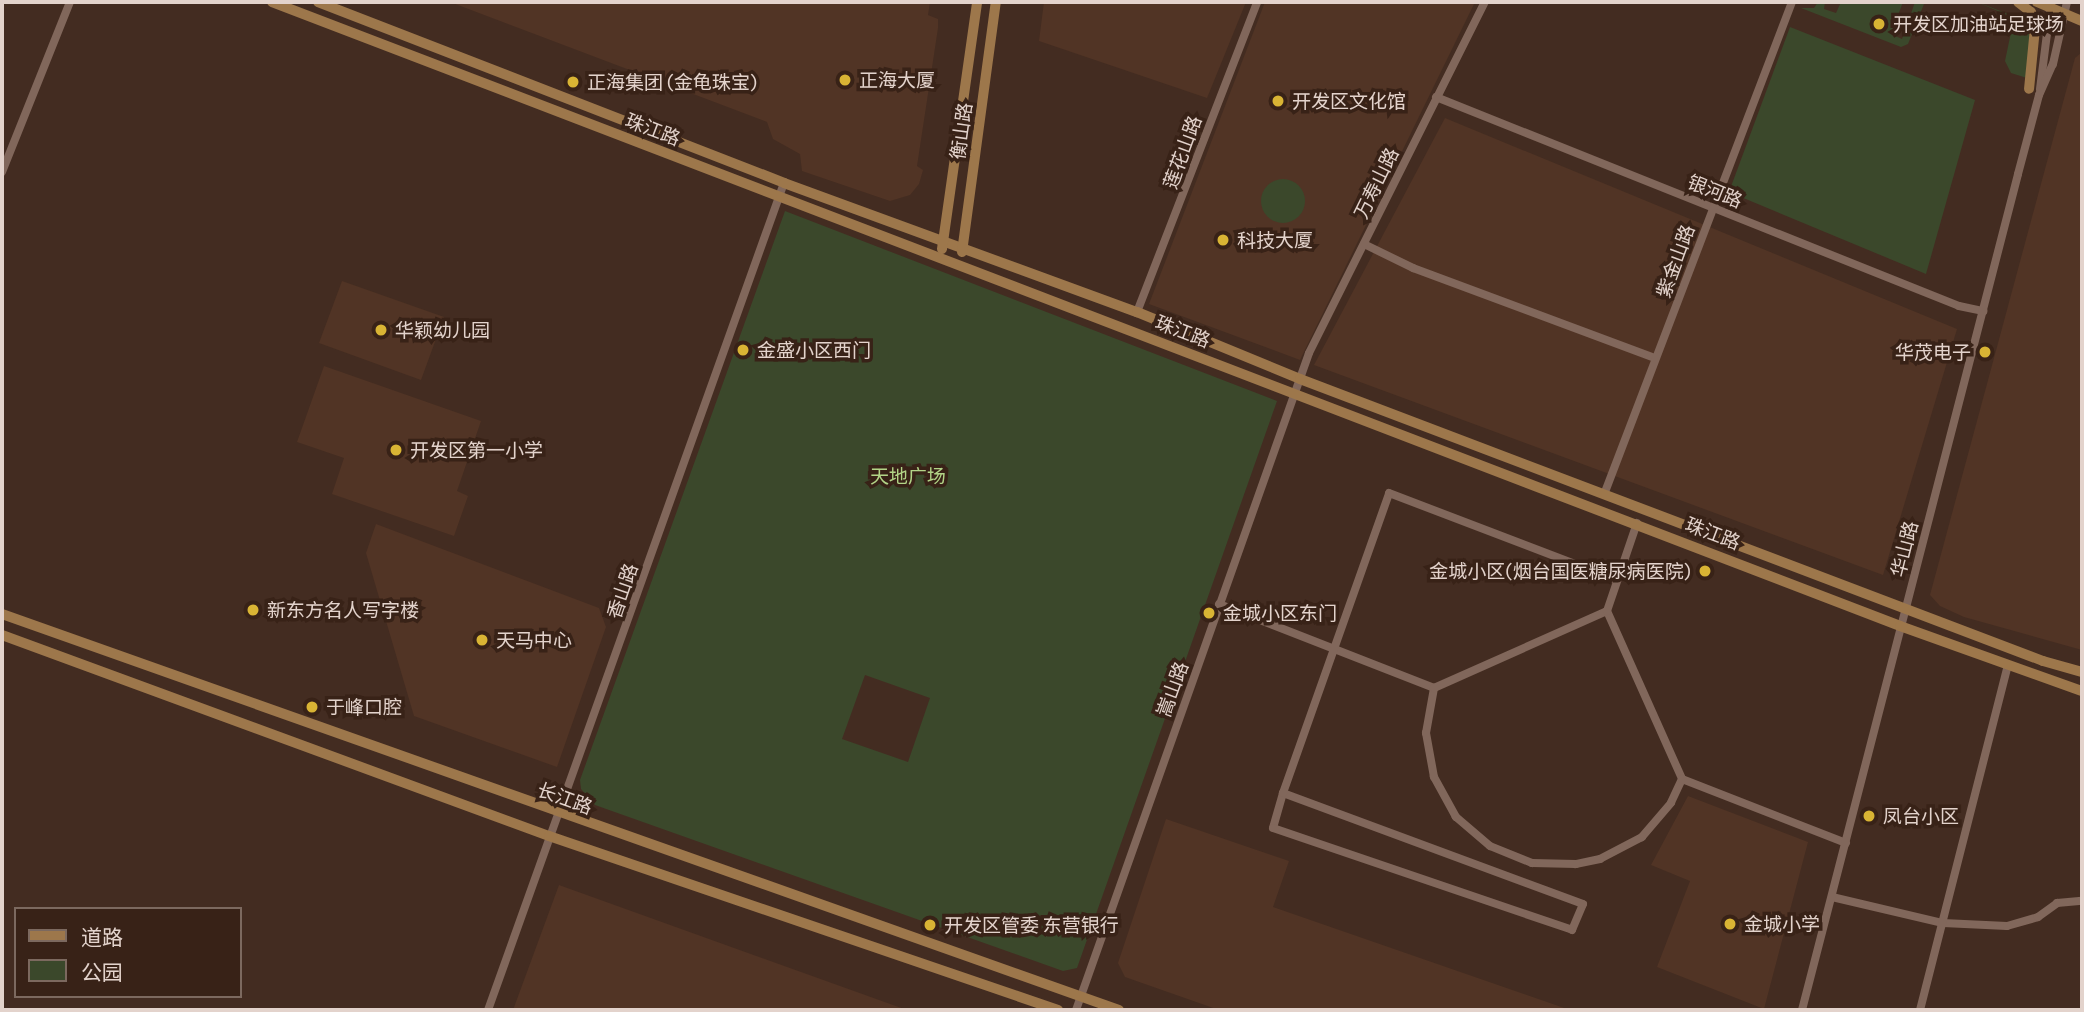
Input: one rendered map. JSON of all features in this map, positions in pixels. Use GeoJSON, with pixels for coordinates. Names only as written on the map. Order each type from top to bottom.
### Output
{"type":"FeatureCollection","features":[{"type":"Feature","properties":{"kind":"main road","name":"珠江路"},"geometry":{"type":"LineString","coordinates":[[272,2],[1637,522],[1900,626],[2082,691]]}},
{"type":"Feature","properties":{"kind":"main road"},"geometry":{"type":"LineString","coordinates":[[318,2],[784,183],[1137,312],[1300,379],[1605,492],[1905,608],[2082,672]]}},
{"type":"Feature","properties":{"kind":"main road","name":"衡山路"},"geometry":{"type":"LineString","coordinates":[[941,257],[977,2]]}},
{"type":"Feature","properties":{"kind":"main road","name":"衡山路"},"geometry":{"type":"LineString","coordinates":[[960,264],[996,2]]}},
{"type":"Feature","properties":{"kind":"main road"},"geometry":{"type":"LineString","coordinates":[[2018,2],[2031,12],[2035,28],[2034,92]]}},
{"type":"Feature","properties":{"kind":"main road"},"geometry":{"type":"LineString","coordinates":[[2037,2],[2051,5],[2082,21]]}},
{"type":"Feature","properties":{"kind":"main road","name":"长江路"},"geometry":{"type":"LineString","coordinates":[[2,614],[557,814],[1119,1010]]}},
{"type":"Feature","properties":{"kind":"main road"},"geometry":{"type":"LineString","coordinates":[[2,635],[549,836],[1058,1010]]}},
{"type":"Feature","properties":{"kind":"street"},"geometry":{"type":"LineString","coordinates":[[2,172],[70,2]]}},
{"type":"Feature","properties":{"kind":"street","name":"莲花山路"},"geometry":{"type":"LineString","coordinates":[[1137,312],[1257,2]]}},
{"type":"Feature","properties":{"kind":"street","name":"万寿山路"},"geometry":{"type":"LineString","coordinates":[[1300,379],[1436,97],[1485,2]]}},
{"type":"Feature","properties":{"kind":"street","name":"紫金山路"},"geometry":{"type":"LineString","coordinates":[[1605,492],[1791,2]]}},
{"type":"Feature","properties":{"kind":"street"},"geometry":{"type":"LineString","coordinates":[[2034,92],[2053,64],[2067,2]]}},
{"type":"Feature","properties":{"kind":"street"},"geometry":{"type":"LineString","coordinates":[[2034,92],[2051,5]]}},
{"type":"Feature","properties":{"kind":"street","name":"华山路"},"geometry":{"type":"LineString","coordinates":[[1802,1010],[1983,311],[2034,92]]}},
{"type":"Feature","properties":{"kind":"street","name":"银河路"},"geometry":{"type":"LineString","coordinates":[[1436,97],[1959,306],[1983,311]]}},
{"type":"Feature","properties":{"kind":"street","name":"香山路"},"geometry":{"type":"LineString","coordinates":[[488,1010],[784,183]]}},
{"type":"Feature","properties":{"kind":"street"},"geometry":{"type":"LineString","coordinates":[[1364,244],[1413,268],[1656,358]]}},
{"type":"Feature","properties":{"kind":"street","name":"嵩山路"},"geometry":{"type":"LineString","coordinates":[[1076,1010],[1300,379]]}},
{"type":"Feature","properties":{"kind":"street"},"geometry":{"type":"LineString","coordinates":[[1283,793],[1583,904],[1572,930],[1272,828],[1283,793],[1333,648],[1389,493],[1617,580]]}},
{"type":"Feature","properties":{"kind":"street"},"geometry":{"type":"LineString","coordinates":[[1637,522],[1607,611],[1682,779],[1846,843]]}},
{"type":"Feature","properties":{"kind":"street"},"geometry":{"type":"LineString","coordinates":[[1219,604],[1434,688],[1607,611]]}},
{"type":"Feature","properties":{"kind":"street"},"geometry":{"type":"LineString","coordinates":[[1920,1010],[2008,666]]}},
{"type":"Feature","properties":{"kind":"street"},"geometry":{"type":"LineString","coordinates":[[1434,688],[1428,744],[1434,777],[1456,817],[1490,846],[1532,863],[1576,864],[1621,850],[1656,822],[1682,779]]}},
{"type":"Feature","properties":{"kind":"street"},"geometry":{"type":"LineString","coordinates":[[1832,897],[1942,923],[2007,926],[2038,917],[2057,903],[2082,901]]}},
{"type":"Feature","properties":{"kind":"shaded area"},"geometry":{"type":"Polygon","coordinates":[[[450,2],[930,2],[928,15],[938,19],[938,28],[917,166],[923,170],[919,184],[910,195],[890,201],[802,171],[800,154],[773,139],[767,122],[450,2]]]}},
{"type":"Feature","properties":{"kind":"shaded area"},"geometry":{"type":"Polygon","coordinates":[[[1044,2],[1246,2],[1207,98],[1039,41],[1044,2]]]}},
{"type":"Feature","properties":{"kind":"shaded area"},"geometry":{"type":"Polygon","coordinates":[[[1265,2],[1475,2],[1300,360],[1149,304],[1265,2]]]}},
{"type":"Feature","properties":{"kind":"shaded area"},"geometry":{"type":"Polygon","coordinates":[[[2082,52],[2082,650],[1964,617],[1940,606],[1930,595],[2075,58],[2082,52]]]}},
{"type":"Feature","properties":{"kind":"shaded area"},"geometry":{"type":"Polygon","coordinates":[[[1445,118],[1957,329],[1883,575],[1314,365],[1445,118]]]}},
{"type":"Feature","properties":{"kind":"shaded area","name":"华颖幼儿园"},"geometry":{"type":"Polygon","coordinates":[[[342,281],[444,317],[421,380],[319,343],[342,281]]]}},
{"type":"Feature","properties":{"kind":"shaded area","name":"开发区第一小学"},"geometry":{"type":"Polygon","coordinates":[[[324,366],[481,421],[457,491],[468,496],[454,536],[332,494],[344,458],[297,442],[324,366]]]}},
{"type":"Feature","properties":{"kind":"shaded area"},"geometry":{"type":"Polygon","coordinates":[[[376,524],[599,608],[606,627],[557,767],[414,716],[366,553],[376,524]]]}},
{"type":"Feature","properties":{"kind":"shaded area","name":"金城小学"},"geometry":{"type":"Polygon","coordinates":[[[1688,796],[1808,842],[1764,1009],[1657,967],[1690,881],[1651,865],[1688,796]]]}},
{"type":"Feature","properties":{"kind":"shaded area"},"geometry":{"type":"Polygon","coordinates":[[[1166,819],[1289,861],[1273,907],[1570,1010],[1219,1010],[1125,977],[1118,963],[1166,819]]]}},
{"type":"Feature","properties":{"kind":"shaded area"},"geometry":{"type":"Polygon","coordinates":[[[559,885],[907,1010],[513,1010],[559,885]]]}},
{"type":"Feature","properties":{"kind":"green space"},"geometry":{"type":"Polygon","coordinates":[[[1818,2],[1825,2],[1824,9],[1836,13],[1841,2],[1903,2],[1891,34],[1902,39],[1915,2],[1924,4],[1908,44],[1901,47],[1801,8],[1814,8],[1818,2]]]}},
{"type":"Feature","properties":{"kind":"green space"},"geometry":{"type":"Polygon","coordinates":[[[1977,2],[2024,20],[2030,36],[2027,78],[2011,73],[2005,61],[2014,18],[1977,2]]]}},
{"type":"Feature","properties":{"kind":"green space"},"geometry":{"type":"Polygon","coordinates":[[[1790,27],[1975,100],[1926,274],[1729,192],[1790,27]]]}},
{"type":"Feature","properties":{"kind":"green space"},"geometry":{"type":"Polygon","coordinates":[[[1283,179],[1299,185],[1305,201],[1299,217],[1283,223],[1267,217],[1261,201],[1267,185],[1283,179]]]}},
{"type":"Feature","properties":{"kind":"green space","name":"天地广场"},"geometry":{"type":"Polygon","coordinates":[[[785,211],[1277,401],[1077,968],[1063,971],[595,805],[581,789],[580,780],[785,211]],[[865,675],[842,739],[908,762],[930,698],[865,675]]]}},
{"type":"Feature","properties":{"kind":"place","name":"开发区加油站足球场"},"geometry":{"type":"Point","coordinates":[1879,24]}},
{"type":"Feature","properties":{"kind":"place","name":"正海大厦"},"geometry":{"type":"Point","coordinates":[845,80]}},
{"type":"Feature","properties":{"kind":"place","name":"正海集团 (金龟珠宝)"},"geometry":{"type":"Point","coordinates":[573,82]}},
{"type":"Feature","properties":{"kind":"place","name":"开发区文化馆"},"geometry":{"type":"Point","coordinates":[1278,101]}},
{"type":"Feature","properties":{"kind":"place","name":"科技大厦"},"geometry":{"type":"Point","coordinates":[1223,240]}},
{"type":"Feature","properties":{"kind":"place","name":"华颖幼儿园"},"geometry":{"type":"Point","coordinates":[381,330]}},
{"type":"Feature","properties":{"kind":"place","name":"金盛小区西门"},"geometry":{"type":"Point","coordinates":[743,350]}},
{"type":"Feature","properties":{"kind":"place","name":"华茂电子"},"geometry":{"type":"Point","coordinates":[1985,352]}},
{"type":"Feature","properties":{"kind":"place","name":"开发区第一小学"},"geometry":{"type":"Point","coordinates":[396,450]}},
{"type":"Feature","properties":{"kind":"place","name":"金城小区(烟台国医糖尿病医院)"},"geometry":{"type":"Point","coordinates":[1705,571]}},
{"type":"Feature","properties":{"kind":"place","name":"新东方名人写字楼"},"geometry":{"type":"Point","coordinates":[253,610]}},
{"type":"Feature","properties":{"kind":"place","name":"金城小区东门"},"geometry":{"type":"Point","coordinates":[1209,613]}},
{"type":"Feature","properties":{"kind":"place","name":"天马中心"},"geometry":{"type":"Point","coordinates":[482,640]}},
{"type":"Feature","properties":{"kind":"place","name":"于峰口腔"},"geometry":{"type":"Point","coordinates":[312,707]}},
{"type":"Feature","properties":{"kind":"place","name":"凤台小区"},"geometry":{"type":"Point","coordinates":[1869,816]}},
{"type":"Feature","properties":{"kind":"place","name":"金城小学"},"geometry":{"type":"Point","coordinates":[1730,924]}},
{"type":"Feature","properties":{"kind":"place","name":"开发区管委 东营银行"},"geometry":{"type":"Point","coordinates":[930,925]}}]}
